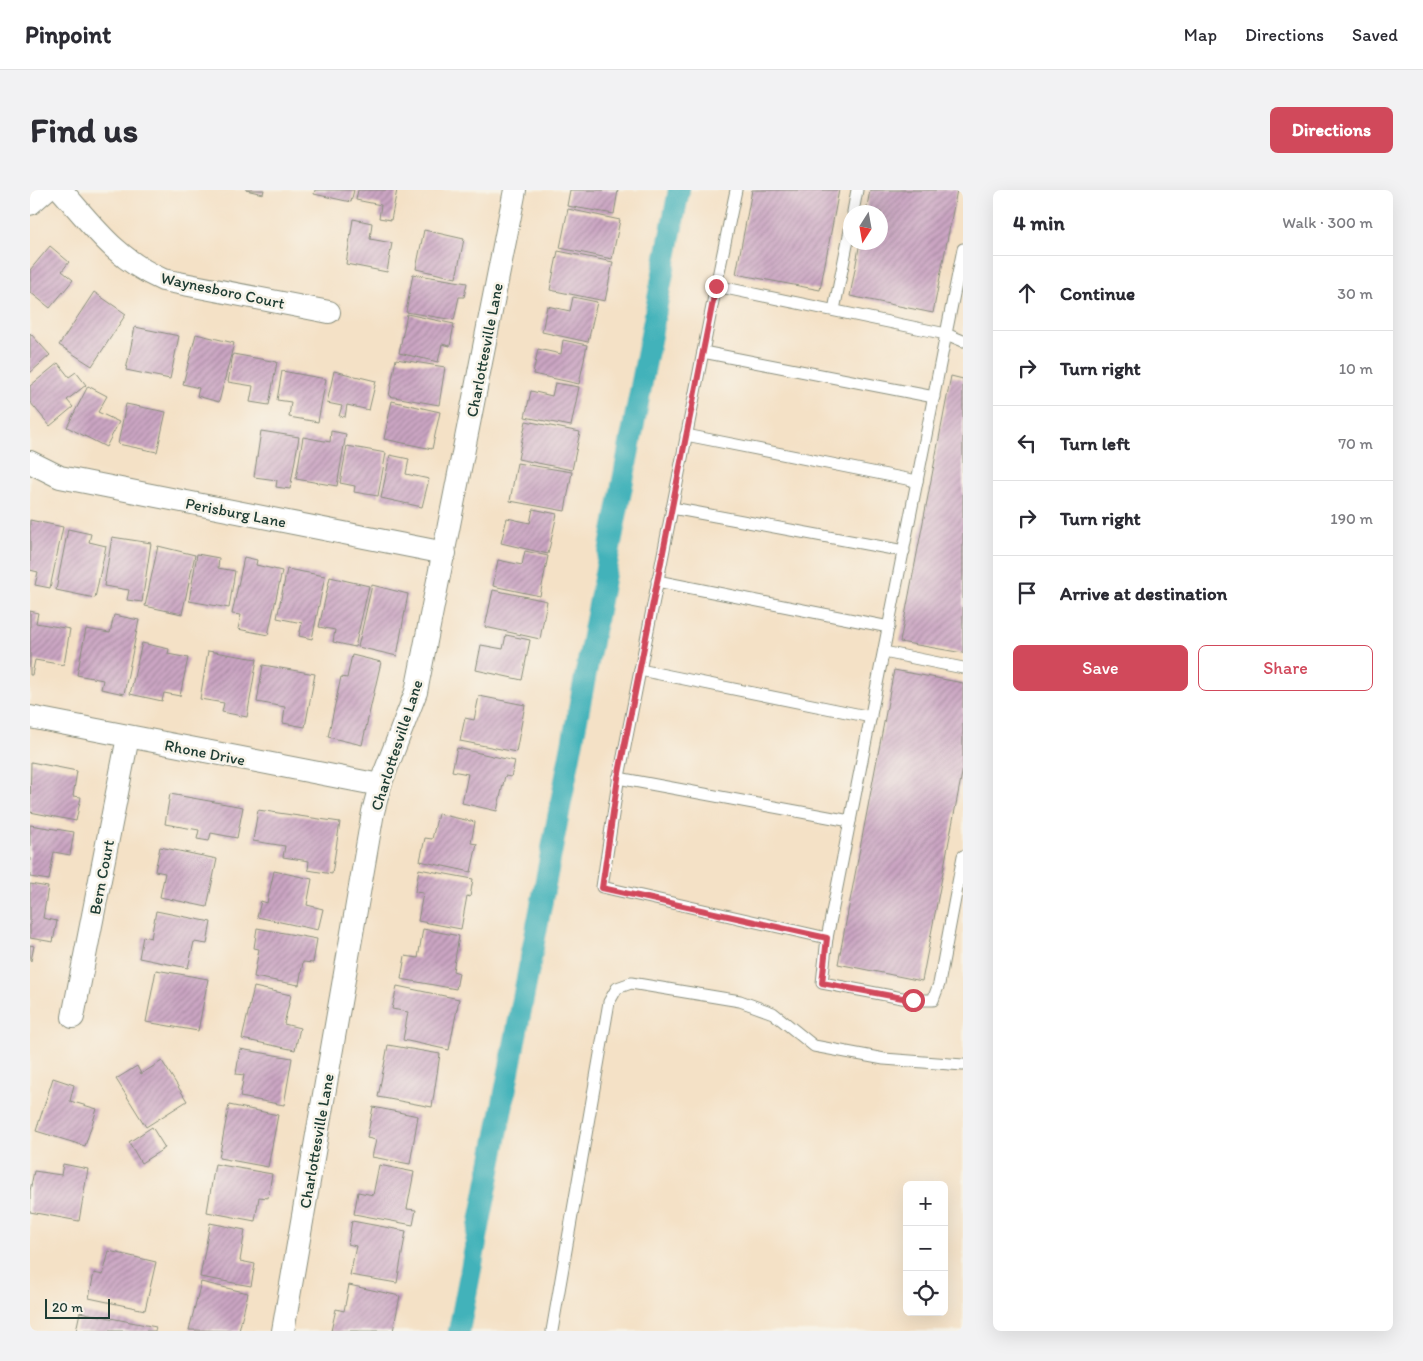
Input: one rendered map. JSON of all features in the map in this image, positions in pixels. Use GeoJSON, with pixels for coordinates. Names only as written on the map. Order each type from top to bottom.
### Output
{"type":"FeatureCollection","features":[{"type":"Feature","properties":{"kind":"street"},"geometry":{"type":"LineString","coordinates":[[30,204],[46,190]]}},
{"type":"Feature","properties":{"kind":"street","name":"Waynesboro Court"},"geometry":{"type":"LineString","coordinates":[[61,190],[120,255],[141,270],[163,280],[329,312]]}},
{"type":"Feature","properties":{"kind":"street","name":"Charlottesville Lane"},"geometry":{"type":"LineString","coordinates":[[282,1331],[371,822],[380,785],[416,692],[445,553],[515,190]]}},
{"type":"Feature","properties":{"kind":"street","name":"Perisburg Lane"},"geometry":{"type":"LineString","coordinates":[[30,462],[60,477],[445,553]]}},
{"type":"Feature","properties":{"kind":"street","name":"Rhone Drive"},"geometry":{"type":"LineString","coordinates":[[30,717],[380,785]]}},
{"type":"Feature","properties":{"kind":"street","name":"Bern Court"},"geometry":{"type":"LineString","coordinates":[[73,1017],[128,737]]}},
{"type":"Feature","properties":{"kind":"lane"},"geometry":{"type":"LineString","coordinates":[[736,190],[618,778],[602,888],[827,938]]}},
{"type":"Feature","properties":{"kind":"lane"},"geometry":{"type":"LineString","coordinates":[[854,205],[857,190]]}},
{"type":"Feature","properties":{"kind":"lane"},"geometry":{"type":"LineString","coordinates":[[963,249],[827,938],[822,983],[913,1000],[933,1000],[939,984],[963,856]]}},
{"type":"Feature","properties":{"kind":"lane"},"geometry":{"type":"LineString","coordinates":[[834,310],[845,250]]}},
{"type":"Feature","properties":{"kind":"lane"},"geometry":{"type":"LineString","coordinates":[[716,286],[946,334],[963,341]]}},
{"type":"Feature","properties":{"kind":"lane"},"geometry":{"type":"LineString","coordinates":[[703,352],[934,397]]}},
{"type":"Feature","properties":{"kind":"lane"},"geometry":{"type":"LineString","coordinates":[[686,435],[917,481]]}},
{"type":"Feature","properties":{"kind":"lane"},"geometry":{"type":"LineString","coordinates":[[672,508],[904,551]]}},
{"type":"Feature","properties":{"kind":"lane"},"geometry":{"type":"LineString","coordinates":[[658,581],[889,627]]}},
{"type":"Feature","properties":{"kind":"lane"},"geometry":{"type":"LineString","coordinates":[[884,652],[963,668]]}},
{"type":"Feature","properties":{"kind":"lane"},"geometry":{"type":"LineString","coordinates":[[640,670],[871,717]]}},
{"type":"Feature","properties":{"kind":"lane"},"geometry":{"type":"LineString","coordinates":[[618,778],[850,821]]}},
{"type":"Feature","properties":{"kind":"lane"},"geometry":{"type":"LineString","coordinates":[[552,1331],[609,1002],[617,988],[631,983],[740,1001],[772,1013],[814,1046],[884,1059],[963,1065]]}},
{"type":"Feature","properties":{"kind":"building"},"geometry":{"type":"Polygon","coordinates":[[[246,190],[264,190],[263,194],[246,190]]]}},
{"type":"Feature","properties":{"kind":"building"},"geometry":{"type":"Polygon","coordinates":[[[315,190],[354,190],[351,202],[314,194],[315,190]]]}},
{"type":"Feature","properties":{"kind":"building"},"geometry":{"type":"Polygon","coordinates":[[[358,190],[397,190],[391,220],[379,218],[381,205],[356,200],[358,190]]]}},
{"type":"Feature","properties":{"kind":"building"},"geometry":{"type":"Polygon","coordinates":[[[570,190],[618,190],[614,214],[567,206],[570,190]]]}},
{"type":"Feature","properties":{"kind":"building"},"geometry":{"type":"Polygon","coordinates":[[[752,190],[839,190],[820,290],[736,274],[752,190]]]}},
{"type":"Feature","properties":{"kind":"building"},"geometry":{"type":"Polygon","coordinates":[[[870,190],[957,190],[933,313],[850,296],[859,250],[888,250],[888,205],[867,205],[870,190]]]}},
{"type":"Feature","properties":{"kind":"building"},"geometry":{"type":"Polygon","coordinates":[[[568,209],[620,220],[612,259],[560,248],[568,209]]]}},
{"type":"Feature","properties":{"kind":"building"},"geometry":{"type":"Polygon","coordinates":[[[353,219],[372,223],[370,239],[392,243],[387,272],[346,264],[353,219]]]}},
{"type":"Feature","properties":{"kind":"building"},"geometry":{"type":"Polygon","coordinates":[[[424,230],[464,239],[456,278],[416,269],[424,230]]]}},
{"type":"Feature","properties":{"kind":"building"},"geometry":{"type":"Polygon","coordinates":[[[50,246],[69,262],[62,271],[73,280],[50,308],[30,292],[30,270],[50,246]]]}},
{"type":"Feature","properties":{"kind":"building"},"geometry":{"type":"Polygon","coordinates":[[[558,251],[613,262],[605,301],[550,290],[558,251]]]}},
{"type":"Feature","properties":{"kind":"building"},"geometry":{"type":"Polygon","coordinates":[[[413,274],[467,283],[464,297],[459,297],[454,320],[406,312],[413,274]]]}},
{"type":"Feature","properties":{"kind":"building"},"geometry":{"type":"Polygon","coordinates":[[[94,292],[126,314],[92,366],[59,345],[94,292]]]}},
{"type":"Feature","properties":{"kind":"building"},"geometry":{"type":"Polygon","coordinates":[[[573,297],[597,302],[588,342],[542,332],[547,306],[570,311],[573,297]]]}},
{"type":"Feature","properties":{"kind":"building"},"geometry":{"type":"Polygon","coordinates":[[[407,314],[454,324],[450,346],[442,344],[438,362],[399,353],[407,314]]]}},
{"type":"Feature","properties":{"kind":"building"},"geometry":{"type":"Polygon","coordinates":[[[135,327],[179,336],[170,379],[126,370],[135,327]]]}},
{"type":"Feature","properties":{"kind":"building"},"geometry":{"type":"Polygon","coordinates":[[[30,333],[50,355],[30,373],[30,333]]]}},
{"type":"Feature","properties":{"kind":"building"},"geometry":{"type":"Polygon","coordinates":[[[196,334],[234,343],[219,402],[197,396],[199,388],[183,384],[196,334]]]}},
{"type":"Feature","properties":{"kind":"building"},"geometry":{"type":"Polygon","coordinates":[[[563,340],[587,345],[579,384],[533,374],[538,349],[561,354],[563,340]]]}},
{"type":"Feature","properties":{"kind":"building"},"geometry":{"type":"Polygon","coordinates":[[[233,354],[277,362],[269,405],[250,402],[253,386],[228,382],[233,354]]]}},
{"type":"Feature","properties":{"kind":"building"},"geometry":{"type":"Polygon","coordinates":[[[396,359],[445,367],[439,405],[389,396],[396,359]]]}},
{"type":"Feature","properties":{"kind":"building"},"geometry":{"type":"Polygon","coordinates":[[[58,363],[69,377],[76,372],[86,385],[67,400],[73,407],[50,426],[30,402],[30,386],[58,363]]]}},
{"type":"Feature","properties":{"kind":"building"},"geometry":{"type":"Polygon","coordinates":[[[282,371],[326,379],[318,422],[289,417],[291,402],[277,400],[282,371]]]}},
{"type":"Feature","properties":{"kind":"building"},"geometry":{"type":"Polygon","coordinates":[[[334,371],[376,381],[369,410],[347,405],[345,417],[339,416],[342,406],[327,403],[334,371]]]}},
{"type":"Feature","properties":{"kind":"building"},"geometry":{"type":"Polygon","coordinates":[[[951,376],[963,379],[963,653],[900,642],[951,376]]]}},
{"type":"Feature","properties":{"kind":"building"},"geometry":{"type":"Polygon","coordinates":[[[555,383],[579,387],[571,426],[525,417],[531,391],[552,396],[555,383]]]}},
{"type":"Feature","properties":{"kind":"building"},"geometry":{"type":"Polygon","coordinates":[[[88,386],[107,396],[98,412],[119,422],[106,447],[67,427],[88,386]]]}},
{"type":"Feature","properties":{"kind":"building"},"geometry":{"type":"Polygon","coordinates":[[[392,401],[440,412],[432,449],[384,439],[392,401]]]}},
{"type":"Feature","properties":{"kind":"building"},"geometry":{"type":"Polygon","coordinates":[[[126,404],[166,412],[157,452],[118,444],[126,404]]]}},
{"type":"Feature","properties":{"kind":"building"},"geometry":{"type":"Polygon","coordinates":[[[526,421],[580,432],[572,470],[518,459],[526,421]]]}},
{"type":"Feature","properties":{"kind":"building"},"geometry":{"type":"Polygon","coordinates":[[[261,431],[299,437],[290,489],[276,487],[277,480],[254,477],[261,431]]]}},
{"type":"Feature","properties":{"kind":"building"},"geometry":{"type":"Polygon","coordinates":[[[331,431],[346,434],[337,486],[296,479],[303,437],[330,442],[331,431]]]}},
{"type":"Feature","properties":{"kind":"building"},"geometry":{"type":"Polygon","coordinates":[[[347,446],[386,453],[378,496],[354,492],[355,486],[340,483],[347,446]]]}},
{"type":"Feature","properties":{"kind":"building"},"geometry":{"type":"Polygon","coordinates":[[[390,455],[409,459],[406,474],[429,479],[422,507],[381,498],[390,455]]]}},
{"type":"Feature","properties":{"kind":"building"},"geometry":{"type":"Polygon","coordinates":[[[517,463],[572,472],[565,511],[510,501],[517,463]]]}},
{"type":"Feature","properties":{"kind":"building"},"geometry":{"type":"Polygon","coordinates":[[[533,509],[557,514],[548,554],[501,543],[507,518],[530,523],[533,509]]]}},
{"type":"Feature","properties":{"kind":"building"},"geometry":{"type":"Polygon","coordinates":[[[30,520],[63,527],[50,588],[35,585],[38,572],[30,570],[30,520]]]}},
{"type":"Feature","properties":{"kind":"building"},"geometry":{"type":"Polygon","coordinates":[[[68,529],[91,534],[89,542],[106,546],[95,598],[56,590],[68,529]]]}},
{"type":"Feature","properties":{"kind":"building"},"geometry":{"type":"Polygon","coordinates":[[[112,537],[151,543],[142,602],[127,600],[129,590],[104,586],[112,537]]]}},
{"type":"Feature","properties":{"kind":"building"},"geometry":{"type":"Polygon","coordinates":[[[158,546],[195,555],[182,614],[145,606],[158,546]]]}},
{"type":"Feature","properties":{"kind":"building"},"geometry":{"type":"Polygon","coordinates":[[[525,551],[548,556],[540,596],[493,586],[498,560],[522,565],[525,551]]]}},
{"type":"Feature","properties":{"kind":"building"},"geometry":{"type":"Polygon","coordinates":[[[197,554],[219,558],[218,568],[235,571],[229,608],[189,601],[197,554]]]}},
{"type":"Feature","properties":{"kind":"building"},"geometry":{"type":"Polygon","coordinates":[[[244,557],[257,560],[256,565],[282,571],[268,635],[238,629],[241,615],[232,614],[244,557]]]}},
{"type":"Feature","properties":{"kind":"building"},"geometry":{"type":"Polygon","coordinates":[[[287,569],[325,576],[312,639],[299,636],[302,623],[277,618],[287,569]]]}},
{"type":"Feature","properties":{"kind":"building"},"geometry":{"type":"Polygon","coordinates":[[[330,577],[369,586],[355,647],[333,642],[335,630],[319,627],[330,577]]]}},
{"type":"Feature","properties":{"kind":"building"},"geometry":{"type":"Polygon","coordinates":[[[372,585],[408,594],[397,656],[358,647],[372,585]]]}},
{"type":"Feature","properties":{"kind":"building"},"geometry":{"type":"Polygon","coordinates":[[[493,590],[547,601],[540,639],[485,627],[493,590]]]}},
{"type":"Feature","properties":{"kind":"building"},"geometry":{"type":"Polygon","coordinates":[[[30,611],[38,613],[36,623],[70,629],[64,665],[35,660],[32,675],[30,675],[30,611]]]}},
{"type":"Feature","properties":{"kind":"building"},"geometry":{"type":"Polygon","coordinates":[[[114,615],[139,620],[124,694],[101,689],[103,680],[77,675],[86,629],[110,633],[114,615]]]}},
{"type":"Feature","properties":{"kind":"building"},"geometry":{"type":"Polygon","coordinates":[[[506,635],[530,640],[522,680],[476,670],[481,645],[503,649],[506,635]]]}},
{"type":"Feature","properties":{"kind":"building"},"geometry":{"type":"Polygon","coordinates":[[[142,643],[169,649],[168,654],[188,658],[180,696],[164,693],[162,701],[130,694],[142,643]]]}},
{"type":"Feature","properties":{"kind":"building"},"geometry":{"type":"Polygon","coordinates":[[[208,651],[257,659],[247,717],[222,712],[224,703],[200,699],[208,651]]]}},
{"type":"Feature","properties":{"kind":"building"},"geometry":{"type":"Polygon","coordinates":[[[352,655],[381,662],[362,745],[328,737],[341,677],[347,678],[352,655]]]}},
{"type":"Feature","properties":{"kind":"building"},"geometry":{"type":"Polygon","coordinates":[[[263,665],[315,674],[305,727],[283,723],[285,707],[257,702],[263,665]]]}},
{"type":"Feature","properties":{"kind":"building"},"geometry":{"type":"Polygon","coordinates":[[[894,670],[963,683],[963,768],[922,981],[838,964],[894,670]]]}},
{"type":"Feature","properties":{"kind":"building"},"geometry":{"type":"Polygon","coordinates":[[[479,696],[525,705],[516,752],[460,741],[465,718],[474,720],[479,696]]]}},
{"type":"Feature","properties":{"kind":"building"},"geometry":{"type":"Polygon","coordinates":[[[457,748],[515,761],[511,777],[505,776],[497,811],[462,803],[468,774],[452,771],[457,748]]]}},
{"type":"Feature","properties":{"kind":"building"},"geometry":{"type":"Polygon","coordinates":[[[31,762],[77,771],[73,796],[81,797],[76,821],[30,812],[31,762]]]}},
{"type":"Feature","properties":{"kind":"building"},"geometry":{"type":"Polygon","coordinates":[[[170,794],[243,807],[237,838],[211,833],[209,841],[197,839],[199,830],[165,824],[170,794]]]}},
{"type":"Feature","properties":{"kind":"building"},"geometry":{"type":"Polygon","coordinates":[[[258,810],[340,822],[332,874],[308,870],[309,861],[283,857],[285,846],[253,841],[258,810]]]}},
{"type":"Feature","properties":{"kind":"building"},"geometry":{"type":"Polygon","coordinates":[[[438,814],[475,822],[471,843],[477,844],[471,872],[420,861],[425,838],[432,839],[438,814]]]}},
{"type":"Feature","properties":{"kind":"building"},"geometry":{"type":"Polygon","coordinates":[[[30,825],[74,832],[70,855],[54,852],[49,880],[30,877],[30,825]]]}},
{"type":"Feature","properties":{"kind":"building"},"geometry":{"type":"Polygon","coordinates":[[[160,847],[217,859],[207,907],[160,897],[165,873],[155,871],[160,847]]]}},
{"type":"Feature","properties":{"kind":"building"},"geometry":{"type":"Polygon","coordinates":[[[419,869],[473,879],[470,897],[467,896],[461,929],[418,921],[423,893],[415,892],[419,869]]]}},
{"type":"Feature","properties":{"kind":"building"},"geometry":{"type":"Polygon","coordinates":[[[274,871],[312,879],[307,905],[323,909],[318,930],[257,917],[261,901],[267,903],[274,871]]]}},
{"type":"Feature","properties":{"kind":"building"},"geometry":{"type":"Polygon","coordinates":[[[30,884],[48,887],[43,918],[57,921],[53,942],[30,938],[30,884]]]}},
{"type":"Feature","properties":{"kind":"building"},"geometry":{"type":"Polygon","coordinates":[[[156,911],[211,922],[207,944],[194,942],[188,968],[139,958],[143,936],[151,938],[156,911]]]}},
{"type":"Feature","properties":{"kind":"building"},"geometry":{"type":"Polygon","coordinates":[[[257,928],[317,939],[313,963],[303,962],[299,985],[254,977],[259,949],[254,948],[257,928]]]}},
{"type":"Feature","properties":{"kind":"building"},"geometry":{"type":"Polygon","coordinates":[[[423,929],[459,936],[453,971],[459,973],[456,989],[401,979],[405,956],[418,958],[423,929]]]}},
{"type":"Feature","properties":{"kind":"building"},"geometry":{"type":"Polygon","coordinates":[[[30,945],[34,946],[31,961],[30,961],[30,945]]]}},
{"type":"Feature","properties":{"kind":"building"},"geometry":{"type":"Polygon","coordinates":[[[156,970],[208,979],[198,1031],[146,1022],[156,970]]]}},
{"type":"Feature","properties":{"kind":"building"},"geometry":{"type":"Polygon","coordinates":[[[397,986],[459,999],[449,1050],[403,1040],[408,1012],[392,1009],[397,986]]]}},
{"type":"Feature","properties":{"kind":"building"},"geometry":{"type":"Polygon","coordinates":[[[254,987],[291,995],[284,1024],[300,1028],[295,1050],[242,1039],[254,987]]]}},
{"type":"Feature","properties":{"kind":"building"},"geometry":{"type":"Polygon","coordinates":[[[388,1045],[440,1054],[432,1107],[378,1097],[388,1045]]]}},
{"type":"Feature","properties":{"kind":"building"},"geometry":{"type":"Polygon","coordinates":[[[240,1049],[292,1058],[284,1105],[240,1097],[244,1075],[236,1074],[240,1049]]]}},
{"type":"Feature","properties":{"kind":"building"},"geometry":{"type":"Polygon","coordinates":[[[162,1061],[187,1101],[146,1127],[116,1079],[137,1066],[141,1074],[162,1061]]]}},
{"type":"Feature","properties":{"kind":"building"},"geometry":{"type":"Polygon","coordinates":[[[53,1078],[74,1085],[70,1101],[97,1109],[85,1146],[36,1131],[53,1078]]]}},
{"type":"Feature","properties":{"kind":"building"},"geometry":{"type":"Polygon","coordinates":[[[229,1105],[278,1115],[268,1167],[219,1158],[229,1105]]]}},
{"type":"Feature","properties":{"kind":"building"},"geometry":{"type":"Polygon","coordinates":[[[373,1107],[418,1116],[410,1164],[372,1157],[376,1140],[367,1138],[373,1107]]]}},
{"type":"Feature","properties":{"kind":"building"},"geometry":{"type":"Polygon","coordinates":[[[152,1127],[165,1148],[141,1163],[129,1142],[152,1127]]]}},
{"type":"Feature","properties":{"kind":"building"},"geometry":{"type":"Polygon","coordinates":[[[63,1164],[88,1169],[79,1221],[30,1212],[30,1191],[34,1171],[61,1175],[63,1164]]]}},
{"type":"Feature","properties":{"kind":"building"},"geometry":{"type":"Polygon","coordinates":[[[215,1164],[272,1174],[268,1198],[259,1197],[255,1221],[207,1212],[215,1164]]]}},
{"type":"Feature","properties":{"kind":"building"},"geometry":{"type":"Polygon","coordinates":[[[379,1165],[414,1172],[407,1209],[416,1210],[413,1225],[354,1214],[358,1192],[373,1195],[379,1165]]]}},
{"type":"Feature","properties":{"kind":"building"},"geometry":{"type":"Polygon","coordinates":[[[352,1221],[406,1231],[397,1283],[350,1275],[356,1246],[348,1244],[352,1221]]]}},
{"type":"Feature","properties":{"kind":"building"},"geometry":{"type":"Polygon","coordinates":[[[210,1223],[245,1230],[240,1261],[255,1264],[251,1286],[200,1277],[210,1223]]]}},
{"type":"Feature","properties":{"kind":"building"},"geometry":{"type":"Polygon","coordinates":[[[109,1251],[156,1262],[145,1310],[89,1298],[94,1273],[103,1275],[109,1251]]]}},
{"type":"Feature","properties":{"kind":"building"},"geometry":{"type":"Polygon","coordinates":[[[201,1282],[248,1293],[239,1331],[189,1330],[201,1282]]]}},
{"type":"Feature","properties":{"kind":"building"},"geometry":{"type":"Polygon","coordinates":[[[349,1285],[400,1296],[393,1331],[331,1331],[336,1309],[344,1311],[349,1285]]]}},
{"type":"Feature","properties":{"kind":"building"},"geometry":{"type":"Polygon","coordinates":[[[80,1312],[156,1327],[155,1331],[76,1331],[80,1312]]]}},
{"type":"Feature","properties":{"kind":"waterway"},"geometry":{"type":"LineString","coordinates":[[459,1331],[679,190]]}},
{"type":"Feature","properties":{"kind":"route"},"geometry":{"type":"LineString","coordinates":[[716,286],[618,778],[602,888],[827,938],[822,983],[913,1000]]}}]}
